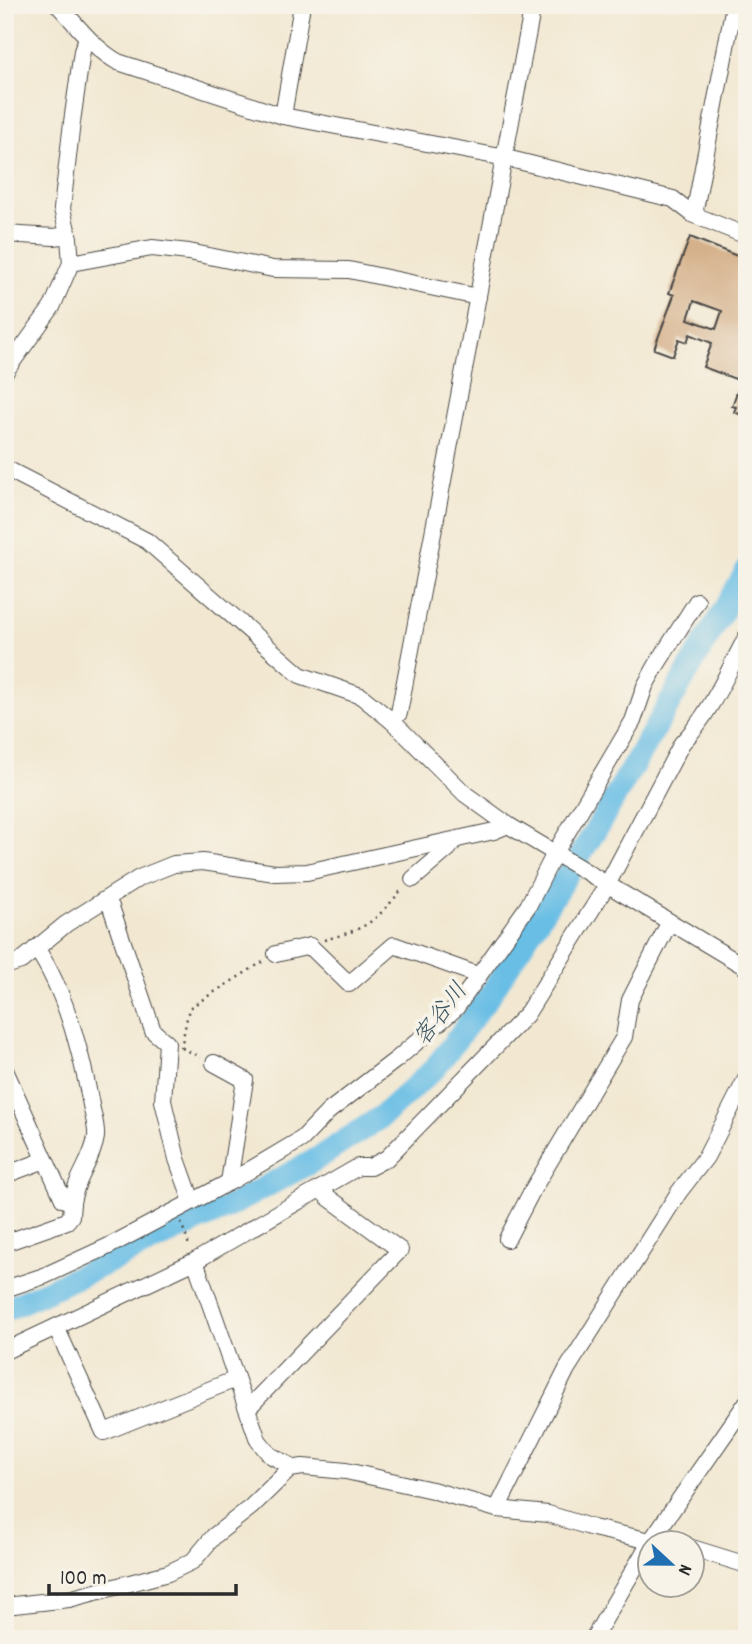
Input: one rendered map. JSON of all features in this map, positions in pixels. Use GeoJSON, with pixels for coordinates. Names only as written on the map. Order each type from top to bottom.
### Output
{"type":"FeatureCollection","features":[{"type":"Feature","properties":{"kind":"street"},"geometry":{"type":"LineString","coordinates":[[58,5],[87,38],[118,62],[283,116],[506,158],[674,199],[694,215],[747,236]]}},
{"type":"Feature","properties":{"kind":"street"},"geometry":{"type":"LineString","coordinates":[[283,116],[302,5]]}},
{"type":"Feature","properties":{"kind":"street"},"geometry":{"type":"LineString","coordinates":[[393,721],[399,713],[533,5]]}},
{"type":"Feature","properties":{"kind":"street"},"geometry":{"type":"LineString","coordinates":[[694,215],[734,5]]}},
{"type":"Feature","properties":{"kind":"street"},"geometry":{"type":"LineString","coordinates":[[5,372],[52,307],[71,263],[62,209],[82,51],[87,38]]}},
{"type":"Feature","properties":{"kind":"street"},"geometry":{"type":"LineString","coordinates":[[5,234],[54,237],[68,235]]}},
{"type":"Feature","properties":{"kind":"street"},"geometry":{"type":"LineString","coordinates":[[71,263],[152,248],[188,252],[273,269],[349,270],[478,297]]}},
{"type":"Feature","properties":{"kind":"street"},"geometry":{"type":"LineString","coordinates":[[5,468],[147,541],[300,675],[362,696],[393,721],[465,794],[508,825],[747,968]]}},
{"type":"Feature","properties":{"kind":"street"},"geometry":{"type":"LineString","coordinates":[[5,1289],[44,1276],[109,1246],[229,1182],[302,1139],[329,1111],[397,1059],[456,1008],[528,906],[633,721],[645,685],[697,601]]}},
{"type":"Feature","properties":{"kind":"street"},"geometry":{"type":"LineString","coordinates":[[5,1351],[194,1258],[358,1167],[370,1167],[387,1158],[490,1054],[534,1004],[682,743],[696,729],[709,708],[747,636]]}},
{"type":"Feature","properties":{"kind":"street"},"geometry":{"type":"LineString","coordinates":[[5,966],[21,961],[66,923],[139,878],[174,864],[203,862],[275,873],[307,872],[494,831],[508,825]]}},
{"type":"Feature","properties":{"kind":"street"},"geometry":{"type":"LineString","coordinates":[[413,878],[448,849],[454,840]]}},
{"type":"Feature","properties":{"kind":"street"},"geometry":{"type":"LineString","coordinates":[[106,899],[153,1031],[175,1045],[163,1101],[177,1160],[192,1201]]}},
{"type":"Feature","properties":{"kind":"street"},"geometry":{"type":"LineString","coordinates":[[507,1239],[533,1189],[624,1037],[630,1000],[669,923]]}},
{"type":"Feature","properties":{"kind":"street"},"geometry":{"type":"LineString","coordinates":[[276,954],[310,946],[349,984],[394,945],[472,973],[478,978]]}},
{"type":"Feature","properties":{"kind":"street"},"geometry":{"type":"LineString","coordinates":[[5,1243],[67,1221],[71,1216],[74,1191],[93,1149],[96,1135],[81,1054],[47,964],[36,948]]}},
{"type":"Feature","properties":{"kind":"street"},"geometry":{"type":"LineString","coordinates":[[214,1063],[245,1080],[229,1182]]}},
{"type":"Feature","properties":{"kind":"street"},"geometry":{"type":"LineString","coordinates":[[5,1070],[11,1101],[45,1160],[63,1199],[72,1203]]}},
{"type":"Feature","properties":{"kind":"street"},"geometry":{"type":"LineString","coordinates":[[497,1509],[567,1369],[680,1192],[706,1157],[747,1077]]}},
{"type":"Feature","properties":{"kind":"street"},"geometry":{"type":"LineString","coordinates":[[5,1175],[45,1160]]}},
{"type":"Feature","properties":{"kind":"street"},"geometry":{"type":"LineString","coordinates":[[246,1406],[251,1404],[400,1250],[320,1189]]}},
{"type":"Feature","properties":{"kind":"street"},"geometry":{"type":"LineString","coordinates":[[194,1258],[258,1440],[270,1455],[288,1464],[290,1469]]}},
{"type":"Feature","properties":{"kind":"street"},"geometry":{"type":"LineString","coordinates":[[56,1327],[104,1432],[236,1379]]}},
{"type":"Feature","properties":{"kind":"street"},"geometry":{"type":"LineString","coordinates":[[662,1528],[747,1402]]}},
{"type":"Feature","properties":{"kind":"street"},"geometry":{"type":"LineString","coordinates":[[5,1606],[69,1599],[167,1573],[185,1565],[193,1561],[214,1536],[251,1507],[290,1469],[303,1467],[346,1471],[432,1490],[497,1509],[548,1514],[636,1537]]}},
{"type":"Feature","properties":{"kind":"street"},"geometry":{"type":"LineString","coordinates":[[706,1552],[747,1565]]}},
{"type":"Feature","properties":{"kind":"street"},"geometry":{"type":"LineString","coordinates":[[593,1639],[636,1569]]}},
{"type":"Feature","properties":{"kind":"path"},"geometry":{"type":"LineString","coordinates":[[310,946],[311,943],[348,934],[366,926],[378,918],[413,878]]}},
{"type":"Feature","properties":{"kind":"path"},"geometry":{"type":"LineString","coordinates":[[214,1063],[175,1045],[189,1008],[276,954]]}},
{"type":"Feature","properties":{"kind":"path"},"geometry":{"type":"LineString","coordinates":[[178,1215],[194,1258]]}},
{"type":"Feature","properties":{"kind":"building"},"geometry":{"type":"Polygon","coordinates":[[[690,237],[747,260],[747,417],[734,412],[736,407],[732,406],[741,381],[703,367],[712,343],[690,334],[687,342],[679,339],[673,356],[654,349],[674,295],[669,293],[690,237]],[[694,301],[688,319],[716,329],[722,311],[694,301]]]}},
{"type":"Feature","properties":{"kind":"waterway","name":"客谷川"},"geometry":{"type":"LineString","coordinates":[[5,1310],[224,1209],[315,1160],[381,1117],[435,1068],[489,996],[594,833],[747,570]]}}]}
